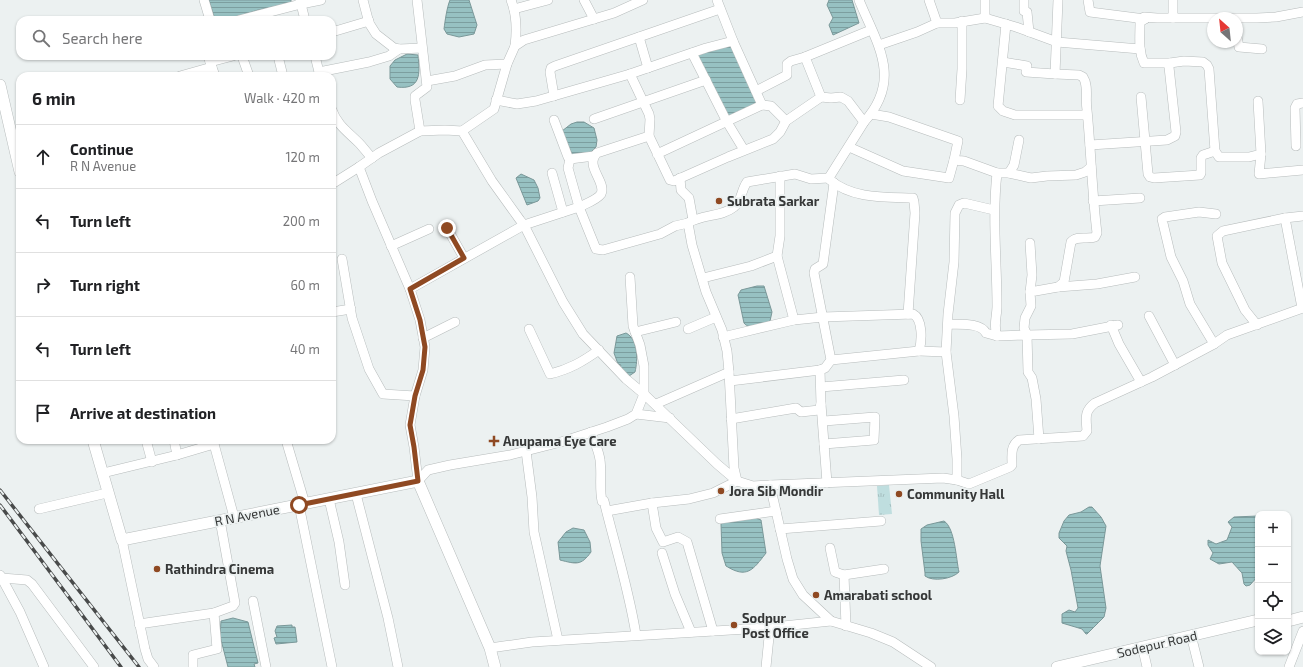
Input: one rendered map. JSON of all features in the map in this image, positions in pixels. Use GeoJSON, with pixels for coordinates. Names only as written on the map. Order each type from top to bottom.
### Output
{"type":"FeatureCollection","features":[{"type":"Feature","properties":{"kind":"main road"},"geometry":{"type":"LineString","coordinates":[[0,85],[16,155]]}},
{"type":"Feature","properties":{"kind":"main road"},"geometry":{"type":"LineString","coordinates":[[94,444],[122,540]]}},
{"type":"Feature","properties":{"kind":"main road"},"geometry":{"type":"LineString","coordinates":[[418,481],[490,648],[495,667]]}},
{"type":"Feature","properties":{"kind":"main road","name":"R N Avenue"},"geometry":{"type":"LineString","coordinates":[[122,540],[418,481]]}},
{"type":"Feature","properties":{"kind":"main road"},"geometry":{"type":"LineString","coordinates":[[1291,612],[1303,609]]}},
{"type":"Feature","properties":{"kind":"main road"},"geometry":{"type":"LineString","coordinates":[[1291,620],[1303,617]]}},
{"type":"Feature","properties":{"kind":"main road","name":"Sodepur Road"},"geometry":{"type":"LineString","coordinates":[[1056,667],[1255,621]]}},
{"type":"Feature","properties":{"kind":"main road"},"geometry":{"type":"LineString","coordinates":[[1084,667],[1255,629]]}},
{"type":"Feature","properties":{"kind":"street"},"geometry":{"type":"LineString","coordinates":[[204,0],[209,16]]}},
{"type":"Feature","properties":{"kind":"street"},"geometry":{"type":"LineString","coordinates":[[264,16],[300,2],[321,0]]}},
{"type":"Feature","properties":{"kind":"street"},"geometry":{"type":"LineString","coordinates":[[363,0],[369,21],[376,34],[394,48],[422,48]]}},
{"type":"Feature","properties":{"kind":"street"},"geometry":{"type":"LineString","coordinates":[[417,0],[427,81],[427,87],[415,96],[420,131]]}},
{"type":"Feature","properties":{"kind":"street"},"geometry":{"type":"LineString","coordinates":[[336,182],[372,158],[420,131],[462,131],[494,109],[507,64],[515,46],[517,31],[512,4],[548,0]]}},
{"type":"Feature","properties":{"kind":"street"},"geometry":{"type":"LineString","coordinates":[[584,0],[594,19]]}},
{"type":"Feature","properties":{"kind":"street"},"geometry":{"type":"LineString","coordinates":[[515,46],[524,40],[614,13],[643,0]]}},
{"type":"Feature","properties":{"kind":"street"},"geometry":{"type":"LineString","coordinates":[[716,0],[762,105]]}},
{"type":"Feature","properties":{"kind":"street"},"geometry":{"type":"LineString","coordinates":[[831,360],[814,273],[815,269],[824,264],[831,180],[864,122],[871,114],[883,91],[885,67],[879,45],[871,30],[859,0]]}},
{"type":"Feature","properties":{"kind":"street"},"geometry":{"type":"LineString","coordinates":[[929,0],[937,23]]}},
{"type":"Feature","properties":{"kind":"street"},"geometry":{"type":"LineString","coordinates":[[985,0],[986,18]]}},
{"type":"Feature","properties":{"kind":"street"},"geometry":{"type":"LineString","coordinates":[[1024,0],[1024,11],[1027,12],[1029,32]]}},
{"type":"Feature","properties":{"kind":"street"},"geometry":{"type":"LineString","coordinates":[[1055,74],[1058,0]]}},
{"type":"Feature","properties":{"kind":"street"},"geometry":{"type":"LineString","coordinates":[[1088,0],[1090,12],[1145,19]]}},
{"type":"Feature","properties":{"kind":"street"},"geometry":{"type":"LineString","coordinates":[[1172,18],[1173,0]]}},
{"type":"Feature","properties":{"kind":"street"},"geometry":{"type":"LineString","coordinates":[[300,2],[304,16]]}},
{"type":"Feature","properties":{"kind":"street"},"geometry":{"type":"LineString","coordinates":[[554,96],[550,72],[551,68],[720,9]]}},
{"type":"Feature","properties":{"kind":"street"},"geometry":{"type":"LineString","coordinates":[[1243,18],[1276,17],[1303,12]]}},
{"type":"Feature","properties":{"kind":"street"},"geometry":{"type":"LineString","coordinates":[[1207,18],[1144,17],[1145,19],[1140,22],[1140,55],[1144,63],[1170,63],[1184,60],[1203,62],[1207,65],[1209,69],[1215,151],[1217,155],[1222,158],[1249,157],[1261,154]]}},
{"type":"Feature","properties":{"kind":"street"},"geometry":{"type":"LineString","coordinates":[[879,45],[918,32],[937,23],[954,23],[986,18],[1057,42],[1140,49]]}},
{"type":"Feature","properties":{"kind":"street"},"geometry":{"type":"LineString","coordinates":[[336,31],[369,21]]}},
{"type":"Feature","properties":{"kind":"street"},"geometry":{"type":"LineString","coordinates":[[960,100],[962,69],[962,21]]}},
{"type":"Feature","properties":{"kind":"street"},"geometry":{"type":"LineString","coordinates":[[1006,24],[998,106],[1003,111],[1015,115],[1087,115]]}},
{"type":"Feature","properties":{"kind":"street"},"geometry":{"type":"LineString","coordinates":[[756,91],[787,75],[787,64],[791,61],[805,57],[871,30]]}},
{"type":"Feature","properties":{"kind":"street"},"geometry":{"type":"LineString","coordinates":[[639,38],[648,68]]}},
{"type":"Feature","properties":{"kind":"street"},"geometry":{"type":"LineString","coordinates":[[496,100],[517,104],[536,101],[630,74],[733,41]]}},
{"type":"Feature","properties":{"kind":"street"},"geometry":{"type":"LineString","coordinates":[[1243,47],[1262,49]]}},
{"type":"Feature","properties":{"kind":"street"},"geometry":{"type":"LineString","coordinates":[[328,72],[389,56],[399,49]]}},
{"type":"Feature","properties":{"kind":"street"},"geometry":{"type":"LineString","coordinates":[[692,53],[727,122],[744,150]]}},
{"type":"Feature","properties":{"kind":"street"},"geometry":{"type":"LineString","coordinates":[[805,57],[821,97]]}},
{"type":"Feature","properties":{"kind":"street"},"geometry":{"type":"LineString","coordinates":[[191,72],[223,60]]}},
{"type":"Feature","properties":{"kind":"street"},"geometry":{"type":"LineString","coordinates":[[243,60],[248,72]]}},
{"type":"Feature","properties":{"kind":"street"},"geometry":{"type":"LineString","coordinates":[[279,60],[282,72]]}},
{"type":"Feature","properties":{"kind":"street"},"geometry":{"type":"LineString","coordinates":[[316,60],[319,72]]}},
{"type":"Feature","properties":{"kind":"street"},"geometry":{"type":"LineString","coordinates":[[1003,62],[1027,66],[1026,72],[1083,77],[1086,84],[1093,201],[1097,233],[1095,237],[1077,238],[1071,242],[1064,282],[1058,287]]}},
{"type":"Feature","properties":{"kind":"street"},"geometry":{"type":"LineString","coordinates":[[1090,145],[1167,140],[1175,136],[1169,67],[1170,63]]}},
{"type":"Feature","properties":{"kind":"street"},"geometry":{"type":"LineString","coordinates":[[427,81],[455,76],[485,65],[507,64]]}},
{"type":"Feature","properties":{"kind":"street"},"geometry":{"type":"LineString","coordinates":[[630,74],[650,118],[649,136],[670,180],[674,181],[773,139],[780,132],[786,121],[821,97],[831,98],[842,96],[848,101],[864,122]]}},
{"type":"Feature","properties":{"kind":"street"},"geometry":{"type":"LineString","coordinates":[[594,119],[706,80]]}},
{"type":"Feature","properties":{"kind":"street"},"geometry":{"type":"LineString","coordinates":[[1141,97],[1148,174],[1150,177],[1200,175],[1201,158],[1203,155],[1215,151]]}},
{"type":"Feature","properties":{"kind":"street"},"geometry":{"type":"LineString","coordinates":[[1258,101],[1261,154],[1259,174],[1303,170]]}},
{"type":"Feature","properties":{"kind":"street"},"geometry":{"type":"LineString","coordinates":[[1296,146],[1295,108],[1297,104],[1303,103]]}},
{"type":"Feature","properties":{"kind":"street"},"geometry":{"type":"LineString","coordinates":[[657,154],[762,105],[771,106],[786,121]]}},
{"type":"Feature","properties":{"kind":"street"},"geometry":{"type":"LineString","coordinates":[[849,147],[903,170],[949,178],[958,141],[889,116],[871,114]]}},
{"type":"Feature","properties":{"kind":"street"},"geometry":{"type":"LineString","coordinates":[[554,120],[570,159],[568,168],[579,207],[596,249],[603,250],[660,234],[675,226],[734,208],[741,199],[743,187],[746,182],[780,176],[795,174],[811,178],[831,180],[854,193],[865,195],[913,198],[915,213],[908,314]]}},
{"type":"Feature","properties":{"kind":"street"},"geometry":{"type":"LineString","coordinates":[[336,121],[372,158]]}},
{"type":"Feature","properties":{"kind":"street"},"geometry":{"type":"LineString","coordinates":[[462,131],[492,181],[524,225],[563,302],[582,334],[599,350],[626,380],[656,404],[716,464],[737,481],[753,486],[920,478],[944,478],[969,484],[1008,469],[1012,465],[1012,447],[1014,443],[1019,440],[1083,436],[1087,431],[1086,417],[1089,407],[1175,365],[1214,344],[1227,335],[1303,308],[1299,273],[1285,218]]}},
{"type":"Feature","properties":{"kind":"street"},"geometry":{"type":"LineString","coordinates":[[570,159],[594,156],[597,153],[649,136]]}},
{"type":"Feature","properties":{"kind":"street"},"geometry":{"type":"LineString","coordinates":[[1009,173],[1014,165],[1019,140]]}},
{"type":"Feature","properties":{"kind":"street"},"geometry":{"type":"LineString","coordinates":[[410,289],[524,225],[579,207],[599,196],[602,193],[593,164],[594,156]]}},
{"type":"Feature","properties":{"kind":"street"},"geometry":{"type":"LineString","coordinates":[[954,160],[997,174],[1009,173],[1031,178],[1076,175],[1091,167]]}},
{"type":"Feature","properties":{"kind":"street"},"geometry":{"type":"LineString","coordinates":[[360,167],[410,289],[420,320],[425,347],[423,370],[415,396],[410,425],[418,481]]}},
{"type":"Feature","properties":{"kind":"street"},"geometry":{"type":"LineString","coordinates":[[552,172],[563,212]]}},
{"type":"Feature","properties":{"kind":"street"},"geometry":{"type":"LineString","coordinates":[[997,174],[994,210],[997,308],[995,331],[997,336]]}},
{"type":"Feature","properties":{"kind":"street"},"geometry":{"type":"LineString","coordinates":[[780,176],[780,236],[777,256],[794,320]]}},
{"type":"Feature","properties":{"kind":"street"},"geometry":{"type":"LineString","coordinates":[[680,178],[681,190],[689,198],[692,245],[706,292],[724,337],[729,377],[734,468],[737,481]]}},
{"type":"Feature","properties":{"kind":"street"},"geometry":{"type":"LineString","coordinates":[[1093,201],[1140,198]]}},
{"type":"Feature","properties":{"kind":"street"},"geometry":{"type":"LineString","coordinates":[[957,480],[954,416],[946,352],[954,262],[955,213],[959,205],[964,203],[994,210]]}},
{"type":"Feature","properties":{"kind":"street"},"geometry":{"type":"LineString","coordinates":[[1214,344],[1190,304],[1183,281],[1171,256],[1162,219],[1199,212],[1216,214]]}},
{"type":"Feature","properties":{"kind":"street"},"geometry":{"type":"LineString","coordinates":[[1257,325],[1245,310],[1222,263],[1217,236],[1223,231],[1285,218],[1303,216]]}},
{"type":"Feature","properties":{"kind":"street"},"geometry":{"type":"LineString","coordinates":[[447,228],[464,258]]}},
{"type":"Feature","properties":{"kind":"street"},"geometry":{"type":"LineString","coordinates":[[392,246],[429,229]]}},
{"type":"Feature","properties":{"kind":"street"},"geometry":{"type":"LineString","coordinates":[[1030,243],[1032,275],[1030,292],[1031,306],[1025,318],[1024,328],[1027,335],[1028,372],[1032,378],[1040,439]]}},
{"type":"Feature","properties":{"kind":"street"},"geometry":{"type":"LineString","coordinates":[[703,278],[751,266],[777,256]]}},
{"type":"Feature","properties":{"kind":"street"},"geometry":{"type":"LineString","coordinates":[[342,259],[352,318],[369,369],[383,394],[415,396]]}},
{"type":"Feature","properties":{"kind":"street"},"geometry":{"type":"LineString","coordinates":[[418,481],[428,470],[526,451],[590,432],[628,419],[636,414],[644,394],[644,366],[640,345],[633,326],[630,277]]}},
{"type":"Feature","properties":{"kind":"street"},"geometry":{"type":"LineString","coordinates":[[1030,292],[1058,287],[1097,284],[1135,278]]}},
{"type":"Feature","properties":{"kind":"street"},"geometry":{"type":"LineString","coordinates":[[336,311],[351,308]]}},
{"type":"Feature","properties":{"kind":"street"},"geometry":{"type":"LineString","coordinates":[[724,337],[794,320],[823,317],[913,314],[918,318],[920,325],[921,346],[919,351]]}},
{"type":"Feature","properties":{"kind":"street"},"geometry":{"type":"LineString","coordinates":[[1149,316],[1175,365]]}},
{"type":"Feature","properties":{"kind":"street"},"geometry":{"type":"LineString","coordinates":[[688,329],[716,317]]}},
{"type":"Feature","properties":{"kind":"street"},"geometry":{"type":"LineString","coordinates":[[423,338],[455,322]]}},
{"type":"Feature","properties":{"kind":"street"},"geometry":{"type":"LineString","coordinates":[[635,332],[676,322]]}},
{"type":"Feature","properties":{"kind":"street"},"geometry":{"type":"LineString","coordinates":[[948,324],[977,326],[984,330],[986,334],[997,336],[1072,334],[1114,325],[1119,344],[1140,382]]}},
{"type":"Feature","properties":{"kind":"street"},"geometry":{"type":"LineString","coordinates":[[530,329],[550,374],[580,363],[599,350]]}},
{"type":"Feature","properties":{"kind":"street"},"geometry":{"type":"LineString","coordinates":[[656,404],[729,377],[820,370],[825,368],[831,360],[919,351],[946,352]]}},
{"type":"Feature","properties":{"kind":"street"},"geometry":{"type":"LineString","coordinates":[[820,370],[821,404],[824,421],[824,444],[828,483]]}},
{"type":"Feature","properties":{"kind":"street"},"geometry":{"type":"LineString","coordinates":[[821,387],[904,380]]}},
{"type":"Feature","properties":{"kind":"street"},"geometry":{"type":"LineString","coordinates":[[731,419],[796,408],[801,412],[819,410],[821,404]]}},
{"type":"Feature","properties":{"kind":"street"},"geometry":{"type":"LineString","coordinates":[[636,414],[670,418]]}},
{"type":"Feature","properties":{"kind":"street"},"geometry":{"type":"LineString","coordinates":[[824,421],[874,417],[874,440],[824,444]]}},
{"type":"Feature","properties":{"kind":"street"},"geometry":{"type":"LineString","coordinates":[[590,432],[600,457],[601,478],[599,490],[607,511],[632,610],[636,635]]}},
{"type":"Feature","properties":{"kind":"street"},"geometry":{"type":"LineString","coordinates":[[147,444],[152,462]]}},
{"type":"Feature","properties":{"kind":"street"},"geometry":{"type":"LineString","coordinates":[[175,444],[177,455]]}},
{"type":"Feature","properties":{"kind":"street"},"geometry":{"type":"LineString","coordinates":[[103,473],[152,462],[207,444]]}},
{"type":"Feature","properties":{"kind":"street"},"geometry":{"type":"LineString","coordinates":[[214,444],[234,517]]}},
{"type":"Feature","properties":{"kind":"street"},"geometry":{"type":"LineString","coordinates":[[287,444],[302,504],[332,667]]}},
{"type":"Feature","properties":{"kind":"street"},"geometry":{"type":"LineString","coordinates":[[526,451],[532,497],[534,532],[558,640]]}},
{"type":"Feature","properties":{"kind":"street"},"geometry":{"type":"LineString","coordinates":[[607,511],[652,503],[689,499],[712,493],[737,481]]}},
{"type":"Feature","properties":{"kind":"street"},"geometry":{"type":"LineString","coordinates":[[770,485],[793,579],[803,595],[831,621]]}},
{"type":"Feature","properties":{"kind":"street"},"geometry":{"type":"LineString","coordinates":[[39,509],[107,492]]}},
{"type":"Feature","properties":{"kind":"street"},"geometry":{"type":"LineString","coordinates":[[356,494],[388,618],[398,667]]}},
{"type":"Feature","properties":{"kind":"street"},"geometry":{"type":"LineString","coordinates":[[329,499],[339,542],[345,585]]}},
{"type":"Feature","properties":{"kind":"street"},"geometry":{"type":"LineString","coordinates":[[652,503],[656,528],[663,542],[678,537],[687,542],[713,631]]}},
{"type":"Feature","properties":{"kind":"street"},"geometry":{"type":"LineString","coordinates":[[720,519],[776,511]]}},
{"type":"Feature","properties":{"kind":"street"},"geometry":{"type":"LineString","coordinates":[[139,624],[214,613],[235,604],[220,520]]}},
{"type":"Feature","properties":{"kind":"street"},"geometry":{"type":"LineString","coordinates":[[780,528],[881,521]]}},
{"type":"Feature","properties":{"kind":"street"},"geometry":{"type":"LineString","coordinates":[[122,540],[145,649],[148,660],[154,667]]}},
{"type":"Feature","properties":{"kind":"street"},"geometry":{"type":"LineString","coordinates":[[830,548],[835,572],[844,574],[884,569]]}},
{"type":"Feature","properties":{"kind":"street"},"geometry":{"type":"LineString","coordinates":[[662,553],[675,594],[691,632]]}},
{"type":"Feature","properties":{"kind":"street"},"geometry":{"type":"LineString","coordinates":[[844,574],[846,626]]}},
{"type":"Feature","properties":{"kind":"street"},"geometry":{"type":"LineString","coordinates":[[1,576],[20,612],[44,667]]}},
{"type":"Feature","properties":{"kind":"street"},"geometry":{"type":"LineString","coordinates":[[1,576],[27,580],[32,584],[94,667]]}},
{"type":"Feature","properties":{"kind":"street"},"geometry":{"type":"LineString","coordinates":[[253,601],[266,667]]}},
{"type":"Feature","properties":{"kind":"street"},"geometry":{"type":"LineString","coordinates":[[193,667],[193,655],[217,649],[214,613]]}},
{"type":"Feature","properties":{"kind":"street"},"geometry":{"type":"LineString","coordinates":[[490,648],[532,642],[770,627],[831,621],[871,633],[893,642],[931,667]]}},
{"type":"Feature","properties":{"kind":"street"},"geometry":{"type":"LineString","coordinates":[[766,667],[770,627]]}},
{"type":"Feature","properties":{"kind":"street"},"geometry":{"type":"LineString","coordinates":[[1289,667],[1303,631]]}},
{"type":"Feature","properties":{"kind":"street"},"geometry":{"type":"LineString","coordinates":[[1194,643],[1199,667]]}},
{"type":"Feature","properties":{"kind":"street"},"geometry":{"type":"LineString","coordinates":[[1144,654],[1146,667]]}},
{"type":"Feature","properties":{"kind":"green space"},"geometry":{"type":"Polygon","coordinates":[[[889,485],[892,514],[879,515],[877,486],[889,485]]]}},
{"type":"Feature","properties":{"kind":"shaded area"},"geometry":{"type":"Polygon","coordinates":[[[209,0],[291,0],[291,3],[258,10],[239,16],[214,16],[209,0]]]}},
{"type":"Feature","properties":{"kind":"shaded area"},"geometry":{"type":"Polygon","coordinates":[[[450,0],[469,0],[477,25],[474,34],[459,37],[447,34],[444,29],[450,0]]]}},
{"type":"Feature","properties":{"kind":"shaded area"},"geometry":{"type":"Polygon","coordinates":[[[829,0],[852,0],[859,23],[833,35],[829,25],[833,18],[827,5],[829,0]]]}},
{"type":"Feature","properties":{"kind":"shaded area"},"geometry":{"type":"Polygon","coordinates":[[[731,45],[756,100],[755,106],[730,116],[724,115],[697,54],[731,45]]]}},
{"type":"Feature","properties":{"kind":"shaded area"},"geometry":{"type":"Polygon","coordinates":[[[407,54],[418,55],[419,74],[415,83],[411,86],[397,87],[390,79],[390,66],[395,60],[407,54]]]}},
{"type":"Feature","properties":{"kind":"shaded area"},"geometry":{"type":"Polygon","coordinates":[[[584,122],[594,128],[597,140],[596,147],[591,152],[575,156],[572,154],[562,131],[571,124],[584,122]]]}},
{"type":"Feature","properties":{"kind":"shaded area"},"geometry":{"type":"Polygon","coordinates":[[[521,174],[534,180],[538,188],[540,198],[538,201],[527,205],[516,178],[521,174]]]}},
{"type":"Feature","properties":{"kind":"shaded area"},"geometry":{"type":"Polygon","coordinates":[[[764,286],[772,312],[770,321],[753,327],[744,323],[738,295],[741,290],[764,286]]]}},
{"type":"Feature","properties":{"kind":"shaded area"},"geometry":{"type":"Polygon","coordinates":[[[626,333],[633,340],[637,356],[635,372],[629,376],[620,367],[621,365],[618,364],[614,353],[617,336],[626,333]]]}},
{"type":"Feature","properties":{"kind":"shaded area"},"geometry":{"type":"Polygon","coordinates":[[[1089,507],[1092,507],[1101,517],[1106,526],[1100,566],[1106,608],[1104,617],[1086,634],[1082,629],[1062,623],[1062,614],[1069,610],[1075,612],[1078,608],[1066,551],[1067,546],[1059,538],[1059,533],[1064,521],[1069,515],[1081,512],[1089,507]]]}},
{"type":"Feature","properties":{"kind":"shaded area"},"geometry":{"type":"Polygon","coordinates":[[[750,516],[761,520],[766,553],[749,571],[739,572],[726,566],[722,553],[721,524],[725,521],[750,516]]]}},
{"type":"Feature","properties":{"kind":"shaded area"},"geometry":{"type":"Polygon","coordinates":[[[1255,516],[1255,579],[1250,585],[1246,586],[1244,584],[1242,573],[1232,562],[1219,564],[1210,559],[1213,553],[1208,545],[1208,540],[1216,544],[1227,540],[1232,527],[1228,522],[1234,517],[1255,516]]]}},
{"type":"Feature","properties":{"kind":"shaded area"},"geometry":{"type":"Polygon","coordinates":[[[944,521],[951,530],[959,572],[942,579],[928,578],[925,576],[921,529],[927,525],[944,521]]]}},
{"type":"Feature","properties":{"kind":"shaded area"},"geometry":{"type":"Polygon","coordinates":[[[573,528],[584,530],[590,542],[591,552],[584,560],[578,563],[560,560],[558,542],[566,532],[573,528]]]}},
{"type":"Feature","properties":{"kind":"shaded area"},"geometry":{"type":"Polygon","coordinates":[[[233,618],[248,622],[258,663],[254,664],[255,667],[228,667],[220,636],[221,621],[233,618]]]}},
{"type":"Feature","properties":{"kind":"shaded area"},"geometry":{"type":"Polygon","coordinates":[[[292,625],[292,627],[295,627],[297,642],[276,644],[274,638],[277,637],[275,631],[277,626],[292,625]]]}},
{"type":"Feature","properties":{"kind":"railway"},"geometry":{"type":"LineString","coordinates":[[0,490],[139,667]]}},
{"type":"Feature","properties":{"kind":"railway"},"geometry":{"type":"LineString","coordinates":[[0,505],[121,667]]}},
{"type":"Feature","properties":{"kind":"place","name":"Subrata Sarkar"},"geometry":{"type":"Point","coordinates":[719,201]}},
{"type":"Feature","properties":{"kind":"place","name":"Anupama Eye Care"},"geometry":{"type":"Point","coordinates":[494,441]}},
{"type":"Feature","properties":{"kind":"place","name":"Jora Sib Mondir"},"geometry":{"type":"Point","coordinates":[721,491]}},
{"type":"Feature","properties":{"kind":"place","name":"Community Hall"},"geometry":{"type":"Point","coordinates":[899,494]}},
{"type":"Feature","properties":{"kind":"place","name":"Rathindra Cinema"},"geometry":{"type":"Point","coordinates":[157,569]}},
{"type":"Feature","properties":{"kind":"place","name":"Amarabati school"},"geometry":{"type":"Point","coordinates":[816,595]}},
{"type":"Feature","properties":{"kind":"place","name":"Sodpur Post Office"},"geometry":{"type":"Point","coordinates":[734,625]}},
{"type":"Feature","properties":{"kind":"route"},"geometry":{"type":"LineString","coordinates":[[299,505],[418,481],[410,425],[415,396],[423,370],[425,347],[420,320],[410,289],[464,258],[447,228]]}}]}
